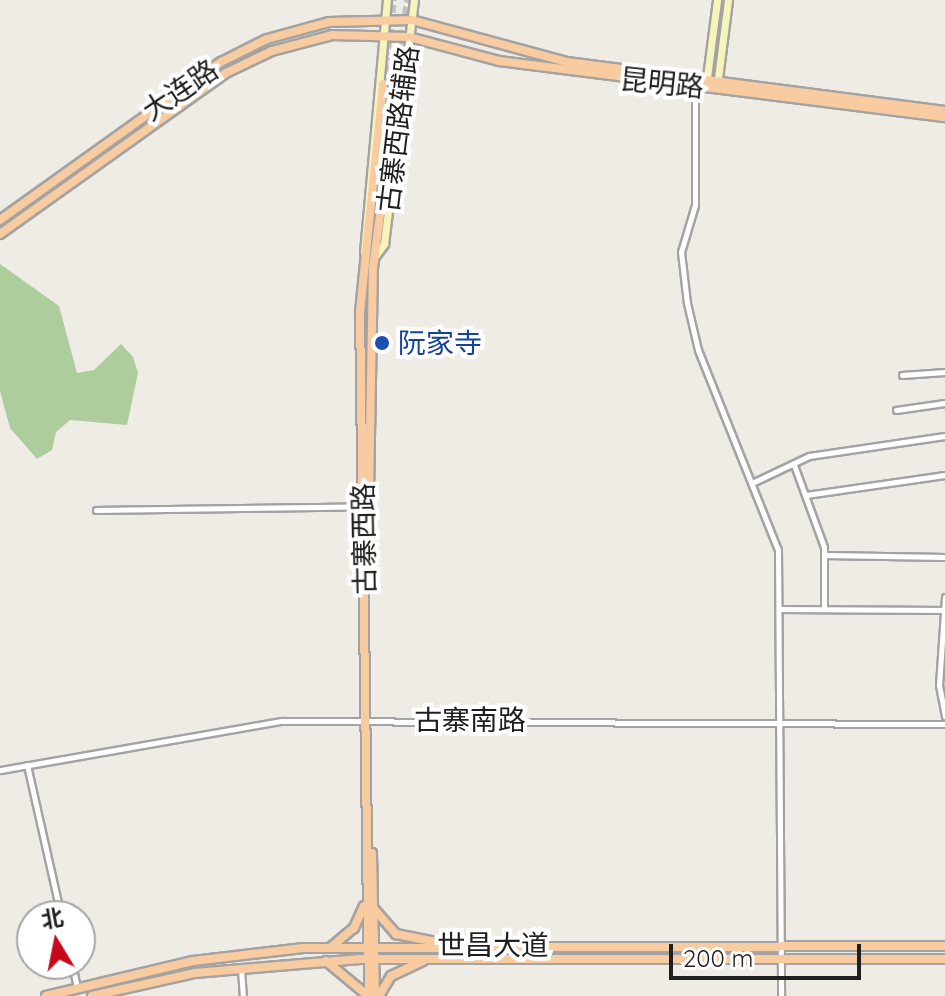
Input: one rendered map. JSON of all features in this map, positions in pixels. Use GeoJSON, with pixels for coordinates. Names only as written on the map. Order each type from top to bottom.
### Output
{"type":"FeatureCollection","features":[{"type":"Feature","properties":{"kind":"main road"},"geometry":{"type":"LineString","coordinates":[[364,255],[361,236],[387,0]]}},
{"type":"Feature","properties":{"kind":"main road","name":"古寨西路辅路"},"geometry":{"type":"LineString","coordinates":[[376,255],[384,244],[414,0]]}},
{"type":"Feature","properties":{"kind":"main road"},"geometry":{"type":"LineString","coordinates":[[706,84],[717,0]]}},
{"type":"Feature","properties":{"kind":"main road"},"geometry":{"type":"LineString","coordinates":[[717,85],[728,0]]}},
{"type":"Feature","properties":{"kind":"main road","name":"昆明路"},"geometry":{"type":"LineString","coordinates":[[384,17],[412,20],[567,62],[706,84],[945,111]]}},
{"type":"Feature","properties":{"kind":"main road","name":"大连路"},"geometry":{"type":"LineString","coordinates":[[0,220],[221,62],[267,39],[329,22],[384,17]]}},
{"type":"Feature","properties":{"kind":"main road","name":"昆明路"},"geometry":{"type":"LineString","coordinates":[[382,34],[409,37],[499,61],[696,82]]}},
{"type":"Feature","properties":{"kind":"main road","name":"大连路"},"geometry":{"type":"LineString","coordinates":[[0,234],[226,73],[272,51],[332,35],[382,34]]}},
{"type":"Feature","properties":{"kind":"main road","name":"古寨西路"},"geometry":{"type":"LineString","coordinates":[[368,996],[374,908],[364,255],[383,84]]}},
{"type":"Feature","properties":{"kind":"main road","name":"昆明路"},"geometry":{"type":"LineString","coordinates":[[717,85],[945,117]]}},
{"type":"Feature","properties":{"kind":"main road","name":"古寨西路"},"geometry":{"type":"LineString","coordinates":[[367,506],[376,255],[397,86]]}},
{"type":"Feature","properties":{"kind":"main road","name":"古寨西路"},"geometry":{"type":"LineString","coordinates":[[369,720],[367,898],[371,946]]}},
{"type":"Feature","properties":{"kind":"main road"},"geometry":{"type":"LineString","coordinates":[[330,947],[354,928],[367,898]]}},
{"type":"Feature","properties":{"kind":"main road"},"geometry":{"type":"LineString","coordinates":[[374,908],[396,934],[449,945]]}},
{"type":"Feature","properties":{"kind":"main road","name":"世昌大道"},"geometry":{"type":"LineString","coordinates":[[46,996],[193,961],[330,947],[945,946]]}},
{"type":"Feature","properties":{"kind":"main road","name":"古寨西路"},"geometry":{"type":"LineString","coordinates":[[371,958],[377,996]]}},
{"type":"Feature","properties":{"kind":"main road","name":"世昌大道"},"geometry":{"type":"LineString","coordinates":[[92,996],[241,967],[371,958],[945,959]]}},
{"type":"Feature","properties":{"kind":"main road"},"geometry":{"type":"LineString","coordinates":[[377,996],[391,976],[433,959]]}},
{"type":"Feature","properties":{"kind":"main road"},"geometry":{"type":"LineString","coordinates":[[325,960],[368,996]]}},
{"type":"Feature","properties":{"kind":"street"},"geometry":{"type":"LineString","coordinates":[[696,82],[700,131],[695,205],[681,252],[687,303],[698,350],[778,550],[781,996]]}},
{"type":"Feature","properties":{"kind":"street"},"geometry":{"type":"LineString","coordinates":[[902,375],[945,372]]}},
{"type":"Feature","properties":{"kind":"street"},"geometry":{"type":"LineString","coordinates":[[896,410],[945,403]]}},
{"type":"Feature","properties":{"kind":"street"},"geometry":{"type":"LineString","coordinates":[[752,483],[809,456],[945,436]]}},
{"type":"Feature","properties":{"kind":"street"},"geometry":{"type":"LineString","coordinates":[[794,465],[824,555],[824,609]]}},
{"type":"Feature","properties":{"kind":"street"},"geometry":{"type":"LineString","coordinates":[[806,495],[945,475]]}},
{"type":"Feature","properties":{"kind":"street"},"geometry":{"type":"LineString","coordinates":[[96,510],[367,506]]}},
{"type":"Feature","properties":{"kind":"street"},"geometry":{"type":"LineString","coordinates":[[824,555],[945,557]]}},
{"type":"Feature","properties":{"kind":"street"},"geometry":{"type":"LineString","coordinates":[[945,597],[939,685],[945,716]]}},
{"type":"Feature","properties":{"kind":"street"},"geometry":{"type":"LineString","coordinates":[[779,609],[943,610]]}},
{"type":"Feature","properties":{"kind":"street","name":"古寨南路"},"geometry":{"type":"LineString","coordinates":[[0,770],[240,725],[369,720],[777,719],[945,724]]}},
{"type":"Feature","properties":{"kind":"street"},"geometry":{"type":"LineString","coordinates":[[27,765],[57,900]]}},
{"type":"Feature","properties":{"kind":"street"},"geometry":{"type":"LineString","coordinates":[[241,967],[243,996]]}},
{"type":"Feature","properties":{"kind":"street"},"geometry":{"type":"LineString","coordinates":[[75,980],[77,988]]}},
{"type":"Feature","properties":{"kind":"green space"},"geometry":{"type":"Polygon","coordinates":[[[0,264],[59,306],[77,373],[94,370],[121,344],[133,357],[138,373],[127,425],[70,420],[56,432],[52,450],[37,459],[10,428],[0,391],[0,264]]]}},
{"type":"Feature","properties":{"kind":"tunnel"},"geometry":{"type":"LineString","coordinates":[[383,84],[393,0]]}},
{"type":"Feature","properties":{"kind":"tunnel"},"geometry":{"type":"LineString","coordinates":[[397,86],[408,0]]}},
{"type":"Feature","properties":{"kind":"place","name":"阮家寺"},"geometry":{"type":"Point","coordinates":[382,343]}}]}
